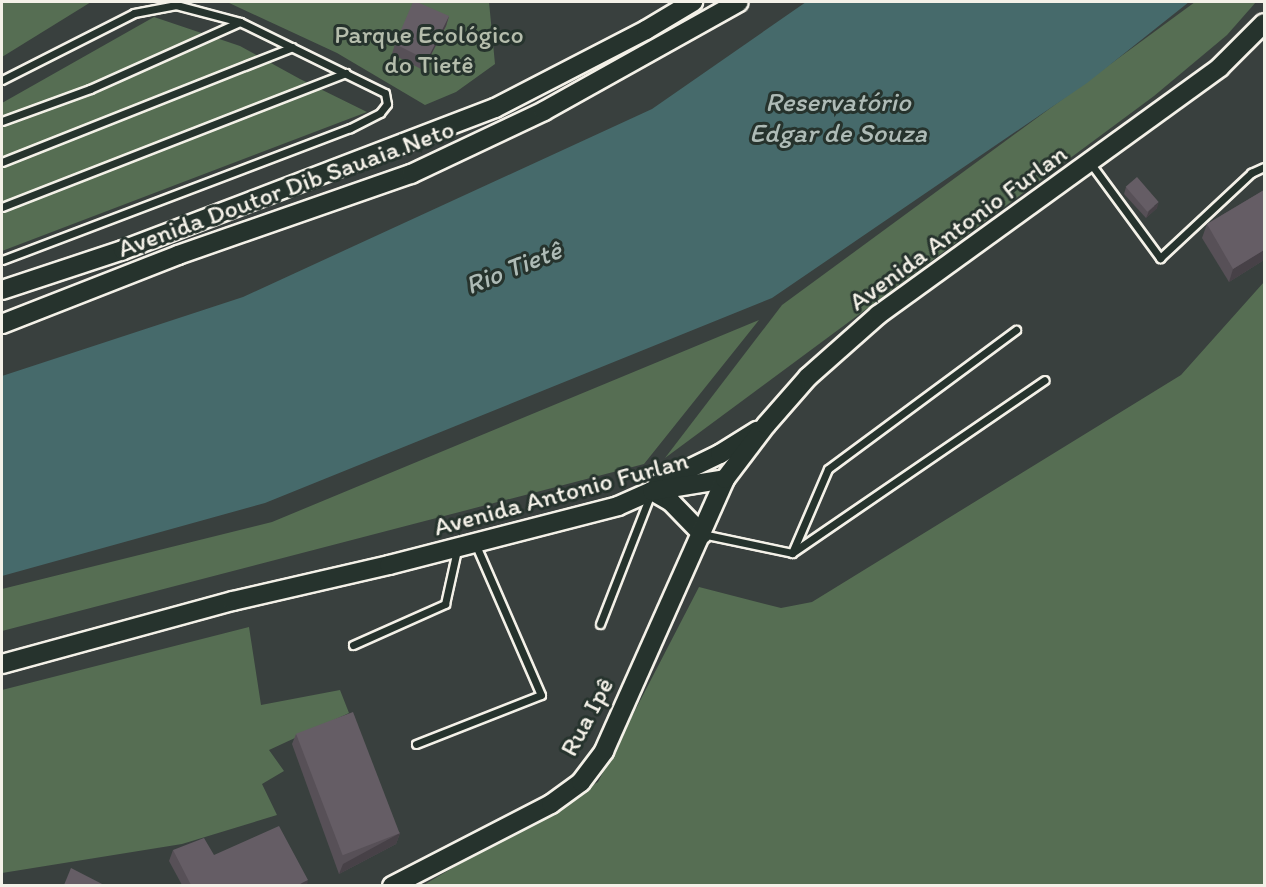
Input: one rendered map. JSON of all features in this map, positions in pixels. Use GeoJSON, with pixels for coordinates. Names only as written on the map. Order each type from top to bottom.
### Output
{"type":"FeatureCollection","features":[{"type":"Feature","properties":{"kind":"main road","name":"Avenida Doutor Dib Sauaia Neto"},"geometry":{"type":"LineString","coordinates":[[2,290],[123,250],[495,108],[646,30],[693,2]]}},
{"type":"Feature","properties":{"kind":"main road","name":"Avenida Doutor Dib Sauaia Neto"},"geometry":{"type":"LineString","coordinates":[[2,324],[178,255],[411,174],[544,111],[739,2]]}},
{"type":"Feature","properties":{"kind":"main road","name":"Avenida Antonio Furlan"},"geometry":{"type":"LineString","coordinates":[[2,664],[233,601],[618,506],[652,491],[725,479],[766,425],[808,377],[878,315],[1220,68],[1264,23]]}},
{"type":"Feature","properties":{"kind":"main road"},"geometry":{"type":"LineString","coordinates":[[618,506],[720,454],[766,425]]}},
{"type":"Feature","properties":{"kind":"main road","name":"Rua Ipê"},"geometry":{"type":"LineString","coordinates":[[392,885],[551,804],[581,782],[604,751],[725,479]]}},
{"type":"Feature","properties":{"kind":"main road"},"geometry":{"type":"LineString","coordinates":[[652,491],[671,502],[702,534]]}},
{"type":"Feature","properties":{"kind":"lane"},"geometry":{"type":"LineString","coordinates":[[2,80],[134,13],[176,5],[240,22],[385,93],[387,104],[380,113],[350,128],[2,260]]}},
{"type":"Feature","properties":{"kind":"lane"},"geometry":{"type":"LineString","coordinates":[[2,121],[90,89],[240,22]]}},
{"type":"Feature","properties":{"kind":"lane"},"geometry":{"type":"LineString","coordinates":[[2,162],[292,47]]}},
{"type":"Feature","properties":{"kind":"lane"},"geometry":{"type":"LineString","coordinates":[[2,207],[346,73]]}},
{"type":"Feature","properties":{"kind":"lane"},"geometry":{"type":"LineString","coordinates":[[1090,162],[1160,258],[1251,173],[1264,167]]}},
{"type":"Feature","properties":{"kind":"lane"},"geometry":{"type":"LineString","coordinates":[[792,553],[828,469],[1016,330]]}},
{"type":"Feature","properties":{"kind":"lane"},"geometry":{"type":"LineString","coordinates":[[702,534],[792,553],[1045,380]]}},
{"type":"Feature","properties":{"kind":"lane"},"geometry":{"type":"LineString","coordinates":[[600,624],[652,491]]}},
{"type":"Feature","properties":{"kind":"lane"},"geometry":{"type":"LineString","coordinates":[[353,645],[445,603],[466,545]]}},
{"type":"Feature","properties":{"kind":"lane"},"geometry":{"type":"LineString","coordinates":[[416,744],[541,695],[466,545]]}},
{"type":"Feature","properties":{"kind":"green space"},"geometry":{"type":"Polygon","coordinates":[[[2,2],[91,2],[2,57],[2,2]]]}},
{"type":"Feature","properties":{"kind":"green space","name":"Parque Ecológico do Tietê"},"geometry":{"type":"Polygon","coordinates":[[[227,2],[489,2],[495,64],[456,92],[425,105],[337,53],[227,2]]]}},
{"type":"Feature","properties":{"kind":"green space"},"geometry":{"type":"Polygon","coordinates":[[[1195,2],[1256,2],[1227,35],[1154,96],[665,458],[782,305],[1195,2]]]}},
{"type":"Feature","properties":{"kind":"green space"},"geometry":{"type":"Polygon","coordinates":[[[154,17],[240,46],[367,112],[2,251],[2,103],[154,17]]]}},
{"type":"Feature","properties":{"kind":"green space"},"geometry":{"type":"Polygon","coordinates":[[[1264,282],[1264,885],[422,886],[598,782],[699,587],[781,608],[812,602],[1181,375],[1264,282]]]}},
{"type":"Feature","properties":{"kind":"green space"},"geometry":{"type":"Polygon","coordinates":[[[759,320],[644,464],[2,631],[2,589],[272,522],[759,320]]]}},
{"type":"Feature","properties":{"kind":"green space"},"geometry":{"type":"Polygon","coordinates":[[[249,627],[261,705],[340,690],[349,713],[269,750],[284,771],[262,784],[277,815],[182,844],[2,873],[2,690],[249,627]]]}},
{"type":"Feature","properties":{"kind":"water","name":"Reservatório Edgar de Souza"},"geometry":{"type":"Polygon","coordinates":[[[806,2],[1189,2],[1087,83],[772,298],[265,503],[2,576],[2,376],[243,297],[652,109],[806,2]]]}},
{"type":"Feature","properties":{"kind":"building"},"geometry":{"type":"Polygon","coordinates":[[[413,2],[449,16],[427,60],[395,44],[413,2]]]}},
{"type":"Feature","properties":{"kind":"building"},"geometry":{"type":"Polygon","coordinates":[[[1137,177],[1159,202],[1147,212],[1126,187],[1137,177]]]}},
{"type":"Feature","properties":{"kind":"building"},"geometry":{"type":"Polygon","coordinates":[[[1264,190],[1264,250],[1233,269],[1207,224],[1264,190]]]}},
{"type":"Feature","properties":{"kind":"building"},"geometry":{"type":"Polygon","coordinates":[[[353,712],[400,833],[343,855],[296,734],[353,712]]]}},
{"type":"Feature","properties":{"kind":"building"},"geometry":{"type":"Polygon","coordinates":[[[279,826],[308,880],[298,885],[191,885],[173,850],[204,838],[214,855],[279,826]]]}},
{"type":"Feature","properties":{"kind":"building"},"geometry":{"type":"Polygon","coordinates":[[[71,868],[104,885],[64,885],[71,868]]]}},
{"type":"Feature","properties":{"kind":"water label","name":"Rio Tietê"},"geometry":{"type":"Point","coordinates":[513,267]}}]}
